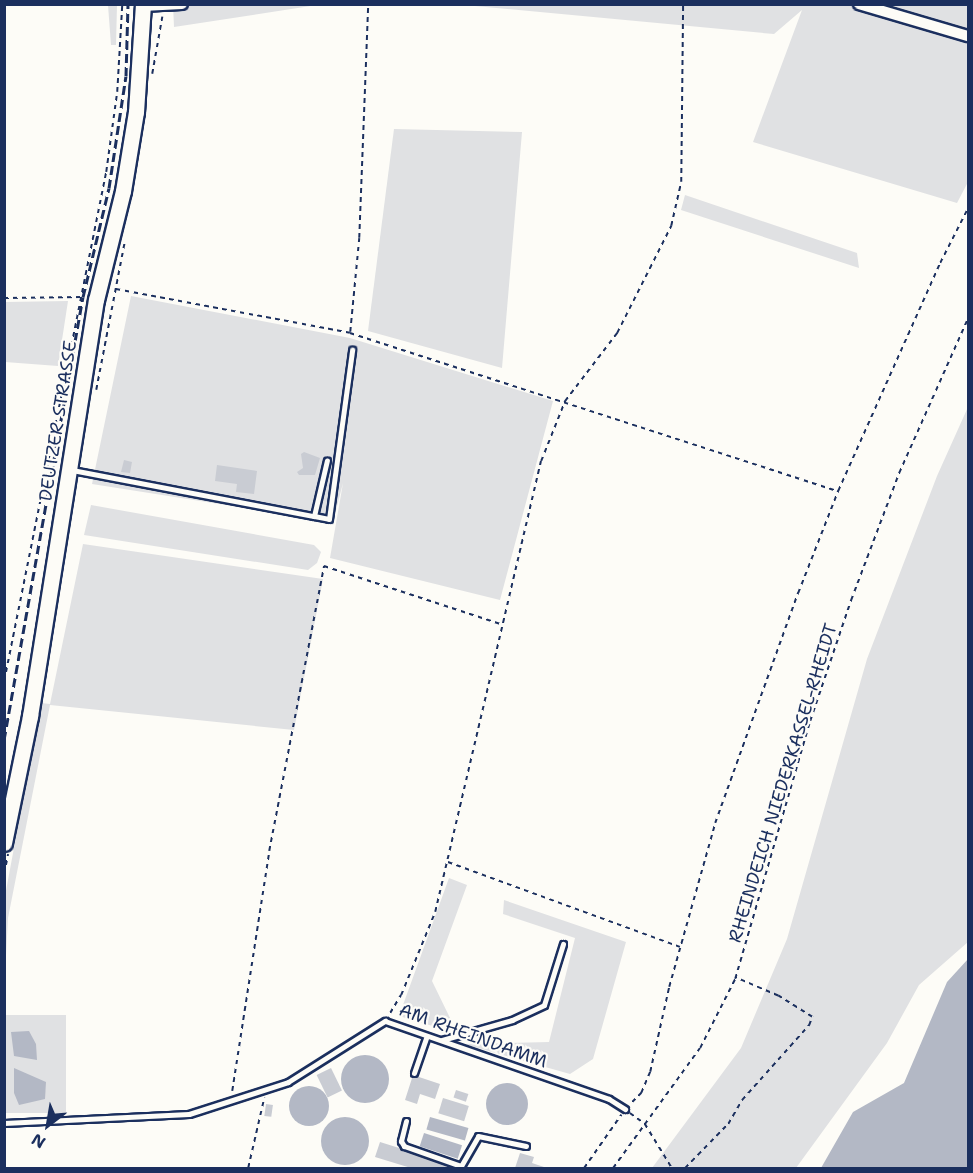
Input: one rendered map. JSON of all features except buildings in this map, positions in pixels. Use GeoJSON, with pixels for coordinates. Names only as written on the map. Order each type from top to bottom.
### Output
{"type":"FeatureCollection","features":[{"type":"Feature","properties":{"kind":"street"},"geometry":{"type":"LineString","coordinates":[[143,5],[182,4]]}},
{"type":"Feature","properties":{"kind":"street"},"geometry":{"type":"LineString","coordinates":[[859,4],[969,36]]}},
{"type":"Feature","properties":{"kind":"street","name":"DEUTZER STRASSE"},"geometry":{"type":"LineString","coordinates":[[4,843],[70,470],[96,300],[123,191],[136,112],[143,5]]}},
{"type":"Feature","properties":{"kind":"lane"},"geometry":{"type":"LineString","coordinates":[[70,470],[329,519],[352,350]]}},
{"type":"Feature","properties":{"kind":"lane"},"geometry":{"type":"LineString","coordinates":[[314,516],[327,460]]}},
{"type":"Feature","properties":{"kind":"lane"},"geometry":{"type":"LineString","coordinates":[[440,1040],[512,1020],[544,1005],[563,944]]}},
{"type":"Feature","properties":{"kind":"lane","name":"AM RHEINDAMM"},"geometry":{"type":"LineString","coordinates":[[4,1123],[189,1114],[230,1103],[288,1082],[385,1021],[609,1099],[625,1109]]}},
{"type":"Feature","properties":{"kind":"lane"},"geometry":{"type":"LineString","coordinates":[[414,1073],[427,1036]]}},
{"type":"Feature","properties":{"kind":"lane"},"geometry":{"type":"LineString","coordinates":[[406,1121],[401,1141],[404,1146],[461,1166],[478,1136],[526,1146]]}},
{"type":"Feature","properties":{"kind":"path"},"geometry":{"type":"LineString","coordinates":[[4,681],[79,297],[106,172],[117,92],[122,4]]}},
{"type":"Feature","properties":{"kind":"path"},"geometry":{"type":"LineString","coordinates":[[350,333],[359,238],[368,4]]}},
{"type":"Feature","properties":{"kind":"path"},"geometry":{"type":"LineString","coordinates":[[385,1021],[418,956],[447,862],[541,461],[565,401],[617,333],[671,226],[681,183],[683,4]]}},
{"type":"Feature","properties":{"kind":"path"},"geometry":{"type":"LineString","coordinates":[[584,1168],[625,1109],[641,1093],[650,1072],[715,823],[838,491],[940,263],[969,208]]}},
{"type":"Feature","properties":{"kind":"path"},"geometry":{"type":"LineString","coordinates":[[116,289],[350,333],[838,491]]}},
{"type":"Feature","properties":{"kind":"path"},"geometry":{"type":"LineString","coordinates":[[4,298],[79,297],[96,300]]}},
{"type":"Feature","properties":{"kind":"path","name":"RHEINDEICH NIEDERKASSEL-RHEIDT"},"geometry":{"type":"LineString","coordinates":[[613,1168],[700,1048],[736,978],[810,721],[851,600],[899,473],[969,318]]}},
{"type":"Feature","properties":{"kind":"path"},"geometry":{"type":"LineString","coordinates":[[230,1103],[269,851],[324,566],[501,624]]}},
{"type":"Feature","properties":{"kind":"path"},"geometry":{"type":"LineString","coordinates":[[447,862],[681,948]]}},
{"type":"Feature","properties":{"kind":"path"},"geometry":{"type":"LineString","coordinates":[[685,1168],[728,1124],[742,1100],[809,1025],[812,1017],[778,996],[736,978]]}},
{"type":"Feature","properties":{"kind":"path"},"geometry":{"type":"LineString","coordinates":[[248,1168],[263,1091]]}},
{"type":"Feature","properties":{"kind":"path"},"geometry":{"type":"LineString","coordinates":[[625,1109],[645,1124],[672,1168]]}},
{"type":"Feature","properties":{"kind":"shaded area"},"geometry":{"type":"Polygon","coordinates":[[[173,4],[317,5],[174,27],[173,4]]]}},
{"type":"Feature","properties":{"kind":"shaded area"},"geometry":{"type":"Polygon","coordinates":[[[108,5],[117,5],[116,45],[111,45],[108,5]]]}},
{"type":"Feature","properties":{"kind":"shaded area"},"geometry":{"type":"Polygon","coordinates":[[[464,5],[968,5],[968,182],[957,203],[753,142],[802,10],[774,34],[464,5]]]}},
{"type":"Feature","properties":{"kind":"shaded area"},"geometry":{"type":"Polygon","coordinates":[[[394,129],[522,132],[502,368],[368,331],[394,129]]]}},
{"type":"Feature","properties":{"kind":"shaded area"},"geometry":{"type":"Polygon","coordinates":[[[685,195],[857,253],[859,268],[681,210],[685,195]]]}},
{"type":"Feature","properties":{"kind":"shaded area"},"geometry":{"type":"Polygon","coordinates":[[[131,296],[350,338],[553,401],[500,600],[330,558],[343,483],[333,522],[92,484],[131,296]]]}},
{"type":"Feature","properties":{"kind":"shaded area"},"geometry":{"type":"Polygon","coordinates":[[[68,301],[58,366],[5,362],[5,302],[68,301]]]}},
{"type":"Feature","properties":{"kind":"shaded area"},"geometry":{"type":"Polygon","coordinates":[[[968,407],[968,942],[919,985],[887,1043],[796,1168],[652,1168],[741,1048],[787,939],[867,659],[937,476],[968,407]]]}},
{"type":"Feature","properties":{"kind":"shaded area"},"geometry":{"type":"Polygon","coordinates":[[[91,505],[314,545],[321,552],[317,563],[308,570],[84,535],[91,505]]]}},
{"type":"Feature","properties":{"kind":"shaded area"},"geometry":{"type":"Polygon","coordinates":[[[83,544],[323,579],[294,730],[50,705],[8,918],[5,974],[5,896],[41,703],[50,704],[83,544]]]}},
{"type":"Feature","properties":{"kind":"shaded area"},"geometry":{"type":"Polygon","coordinates":[[[449,878],[467,885],[432,981],[451,1020],[436,1027],[399,1016],[449,878]]]}},
{"type":"Feature","properties":{"kind":"shaded area"},"geometry":{"type":"Polygon","coordinates":[[[504,900],[626,942],[593,1059],[570,1074],[464,1044],[549,1042],[575,938],[503,914],[504,900]]]}},
{"type":"Feature","properties":{"kind":"shaded area"},"geometry":{"type":"Polygon","coordinates":[[[968,959],[968,1168],[821,1168],[853,1112],[904,1083],[947,982],[968,959]]]}},
{"type":"Feature","properties":{"kind":"shaded area"},"geometry":{"type":"Polygon","coordinates":[[[4,1015],[66,1015],[66,1113],[4,1113],[4,1015]]]}},
{"type":"Feature","properties":{"kind":"shaded area"},"geometry":{"type":"Polygon","coordinates":[[[29,1031],[36,1044],[37,1060],[14,1056],[11,1032],[29,1031]]]}},
{"type":"Feature","properties":{"kind":"shaded area"},"geometry":{"type":"Polygon","coordinates":[[[360,1055],[370,1055],[382,1062],[389,1074],[389,1084],[382,1096],[370,1103],[360,1103],[345,1092],[341,1084],[341,1074],[352,1059],[360,1055]]]}},
{"type":"Feature","properties":{"kind":"shaded area"},"geometry":{"type":"Polygon","coordinates":[[[14,1068],[46,1082],[45,1099],[19,1105],[14,1093],[14,1068]]]}},
{"type":"Feature","properties":{"kind":"shaded area"},"geometry":{"type":"Polygon","coordinates":[[[507,1083],[515,1084],[522,1089],[527,1096],[527,1112],[522,1119],[515,1124],[507,1125],[499,1124],[492,1119],[487,1112],[486,1104],[487,1096],[492,1089],[499,1084],[507,1083]]]}},
{"type":"Feature","properties":{"kind":"shaded area"},"geometry":{"type":"Polygon","coordinates":[[[309,1086],[317,1087],[323,1092],[328,1098],[328,1114],[323,1120],[317,1125],[309,1126],[301,1125],[295,1120],[290,1114],[289,1106],[290,1098],[295,1092],[301,1087],[309,1086]]]}},
{"type":"Feature","properties":{"kind":"shaded area"},"geometry":{"type":"Polygon","coordinates":[[[340,1117],[350,1117],[362,1124],[369,1136],[369,1146],[362,1158],[350,1165],[340,1165],[325,1154],[321,1146],[321,1136],[332,1121],[340,1117]]]}},
{"type":"Feature","properties":{"kind":"shaded area"},"geometry":{"type":"Polygon","coordinates":[[[430,1117],[468,1128],[465,1141],[426,1129],[430,1117]]]}},
{"type":"Feature","properties":{"kind":"shaded area"},"geometry":{"type":"Polygon","coordinates":[[[424,1133],[462,1145],[458,1159],[420,1146],[424,1133]]]}},
{"type":"Feature","properties":{"kind":"railway"},"geometry":{"type":"LineString","coordinates":[[4,740],[83,297],[109,188],[126,76],[128,4]]}}]}
